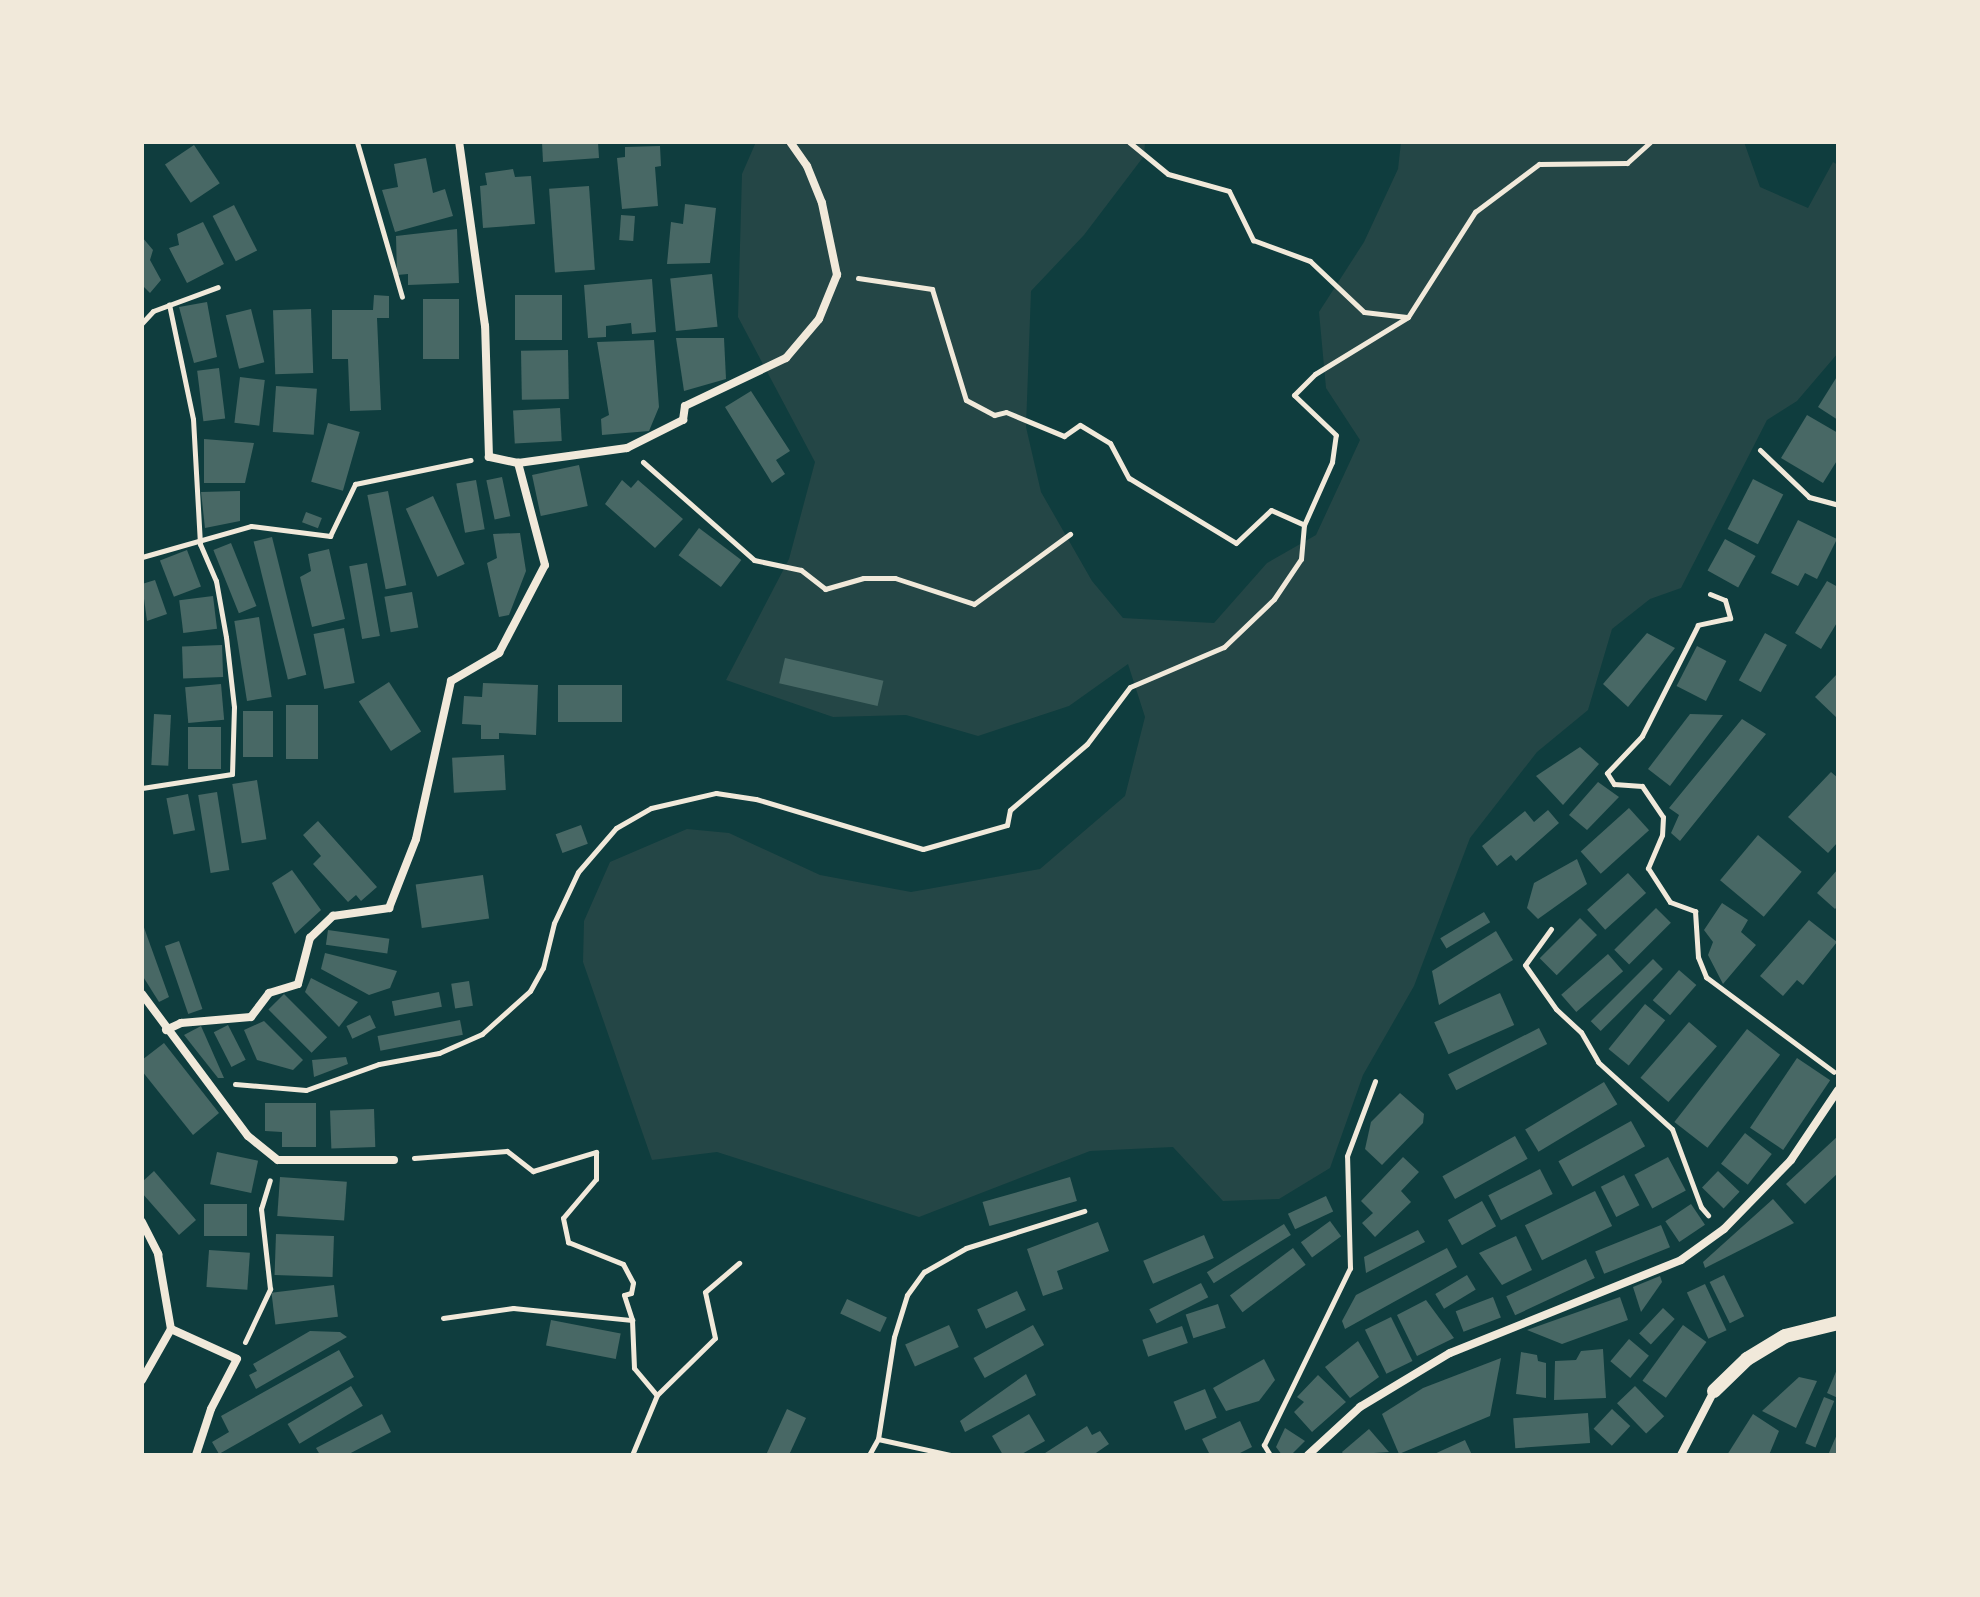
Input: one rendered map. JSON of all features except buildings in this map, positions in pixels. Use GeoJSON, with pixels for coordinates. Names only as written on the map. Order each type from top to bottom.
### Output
{"type":"FeatureCollection","features":[{"type":"Feature","properties":{"kind":"street"},"geometry":{"type":"LineString","coordinates":[[459,142],[485,326],[489,457],[518,463],[627,448],[683,420],[685,406],[786,358],[819,319],[837,275],[822,203],[807,166],[790,142]]}},
{"type":"Feature","properties":{"kind":"street"},"geometry":{"type":"LineString","coordinates":[[166,1030],[181,1023],[251,1017],[269,993],[298,984],[310,938],[333,916],[389,908],[416,839],[451,681],[499,653],[545,565],[518,463]]}},
{"type":"Feature","properties":{"kind":"street"},"geometry":{"type":"LineString","coordinates":[[142,994],[248,1136],[278,1160],[394,1160]]}},
{"type":"Feature","properties":{"kind":"street"},"geometry":{"type":"LineString","coordinates":[[1308,1455],[1360,1407],[1450,1353],[1681,1260],[1724,1229],[1791,1160],[1838,1090]]}},
{"type":"Feature","properties":{"kind":"street"},"geometry":{"type":"LineString","coordinates":[[142,1222],[158,1254],[171,1329],[142,1380]]}},
{"type":"Feature","properties":{"kind":"street"},"geometry":{"type":"LineString","coordinates":[[1681,1455],[1714,1391],[1747,1359],[1785,1336],[1838,1323]]}},
{"type":"Feature","properties":{"kind":"street"},"geometry":{"type":"LineString","coordinates":[[171,1329],[237,1359],[211,1409],[196,1455]]}},
{"type":"Feature","properties":{"kind":"path"},"geometry":{"type":"LineString","coordinates":[[357,142],[402,297]]}},
{"type":"Feature","properties":{"kind":"path"},"geometry":{"type":"LineString","coordinates":[[1129,142],[1168,174],[1229,191],[1253,240],[1310,261],[1364,312],[1408,317]]}},
{"type":"Feature","properties":{"kind":"path"},"geometry":{"type":"LineString","coordinates":[[210,1082],[306,1090],[379,1064],[439,1053],[482,1034],[530,991],[543,968],[554,923],[578,872],[616,828],[651,808],[716,793],[742,797],[923,849],[1007,825],[1010,810],[1087,744],[1130,687],[1224,647],[1274,599],[1301,559],[1304,525],[1332,462],[1336,435],[1294,395],[1315,374],[1408,317],[1475,212],[1539,164],[1627,163],[1650,142]]}},
{"type":"Feature","properties":{"kind":"path"},"geometry":{"type":"LineString","coordinates":[[837,275],[932,289],[966,400],[994,415],[1006,412],[1064,436],[1080,425],[1110,443],[1129,478],[1236,543],[1271,510],[1304,525]]}},
{"type":"Feature","properties":{"kind":"path"},"geometry":{"type":"LineString","coordinates":[[142,323],[169,304],[218,287]]}},
{"type":"Feature","properties":{"kind":"path"},"geometry":{"type":"LineString","coordinates":[[142,788],[232,774],[234,707],[226,637],[216,581],[200,544],[193,419],[169,304]]}},
{"type":"Feature","properties":{"kind":"path"},"geometry":{"type":"LineString","coordinates":[[627,448],[754,560],[801,570],[825,589],[863,578],[895,578],[974,604],[1070,534]]}},
{"type":"Feature","properties":{"kind":"path"},"geometry":{"type":"LineString","coordinates":[[1760,450],[1809,497],[1838,505]]}},
{"type":"Feature","properties":{"kind":"path"},"geometry":{"type":"LineString","coordinates":[[142,557],[170,546],[200,544],[251,526],[330,536],[355,484],[489,457]]}},
{"type":"Feature","properties":{"kind":"path"},"geometry":{"type":"LineString","coordinates":[[1710,594],[1725,600],[1730,618],[1698,625],[1642,736],[1607,773],[1614,784],[1642,786],[1663,817],[1648,868],[1670,902],[1695,911],[1698,957],[1706,977],[1838,1075]]}},
{"type":"Feature","properties":{"kind":"path"},"geometry":{"type":"LineString","coordinates":[[1551,929],[1525,965],[1556,1009],[1581,1032],[1598,1062],[1672,1129],[1701,1207],[1724,1229]]}},
{"type":"Feature","properties":{"kind":"path"},"geometry":{"type":"LineString","coordinates":[[1270,1455],[1264,1445],[1350,1268],[1347,1156],[1375,1081]]}},
{"type":"Feature","properties":{"kind":"path"},"geometry":{"type":"LineString","coordinates":[[394,1160],[507,1151],[533,1171],[596,1152],[596,1179],[563,1218],[568,1242],[623,1264],[633,1283],[624,1295],[632,1320],[634,1368],[657,1395]]}},
{"type":"Feature","properties":{"kind":"path"},"geometry":{"type":"LineString","coordinates":[[237,1359],[270,1289],[261,1209],[278,1160]]}},
{"type":"Feature","properties":{"kind":"path"},"geometry":{"type":"LineString","coordinates":[[869,1455],[878,1439],[894,1337],[907,1295],[924,1272],[966,1248],[1084,1211]]}},
{"type":"Feature","properties":{"kind":"path"},"geometry":{"type":"LineString","coordinates":[[632,1455],[657,1395],[715,1338],[705,1292],[739,1263]]}},
{"type":"Feature","properties":{"kind":"path"},"geometry":{"type":"LineString","coordinates":[[443,1318],[513,1308],[632,1320]]}},
{"type":"Feature","properties":{"kind":"path"},"geometry":{"type":"LineString","coordinates":[[878,1439],[951,1455]]}},
{"type":"Feature","properties":{"kind":"shaded area"},"geometry":{"type":"Polygon","coordinates":[[[756,142],[1145,142],[1144,156],[1084,235],[1031,291],[1026,427],[1041,492],[1092,581],[1123,618],[1214,623],[1267,563],[1316,535],[1360,440],[1326,388],[1319,312],[1364,242],[1398,169],[1401,142],[1744,142],[1760,187],[1808,208],[1833,162],[1838,165],[1838,353],[1797,401],[1767,420],[1681,588],[1650,599],[1612,629],[1588,710],[1537,752],[1470,838],[1414,986],[1363,1075],[1330,1168],[1279,1199],[1223,1201],[1173,1147],[1090,1151],[919,1217],[717,1152],[652,1160],[583,962],[584,921],[610,862],[687,829],[729,833],[820,875],[911,892],[1040,869],[1125,796],[1145,717],[1128,664],[1069,706],[978,736],[906,715],[833,717],[726,680],[789,559],[815,462],[738,317],[742,174],[756,142]]]}}]}
